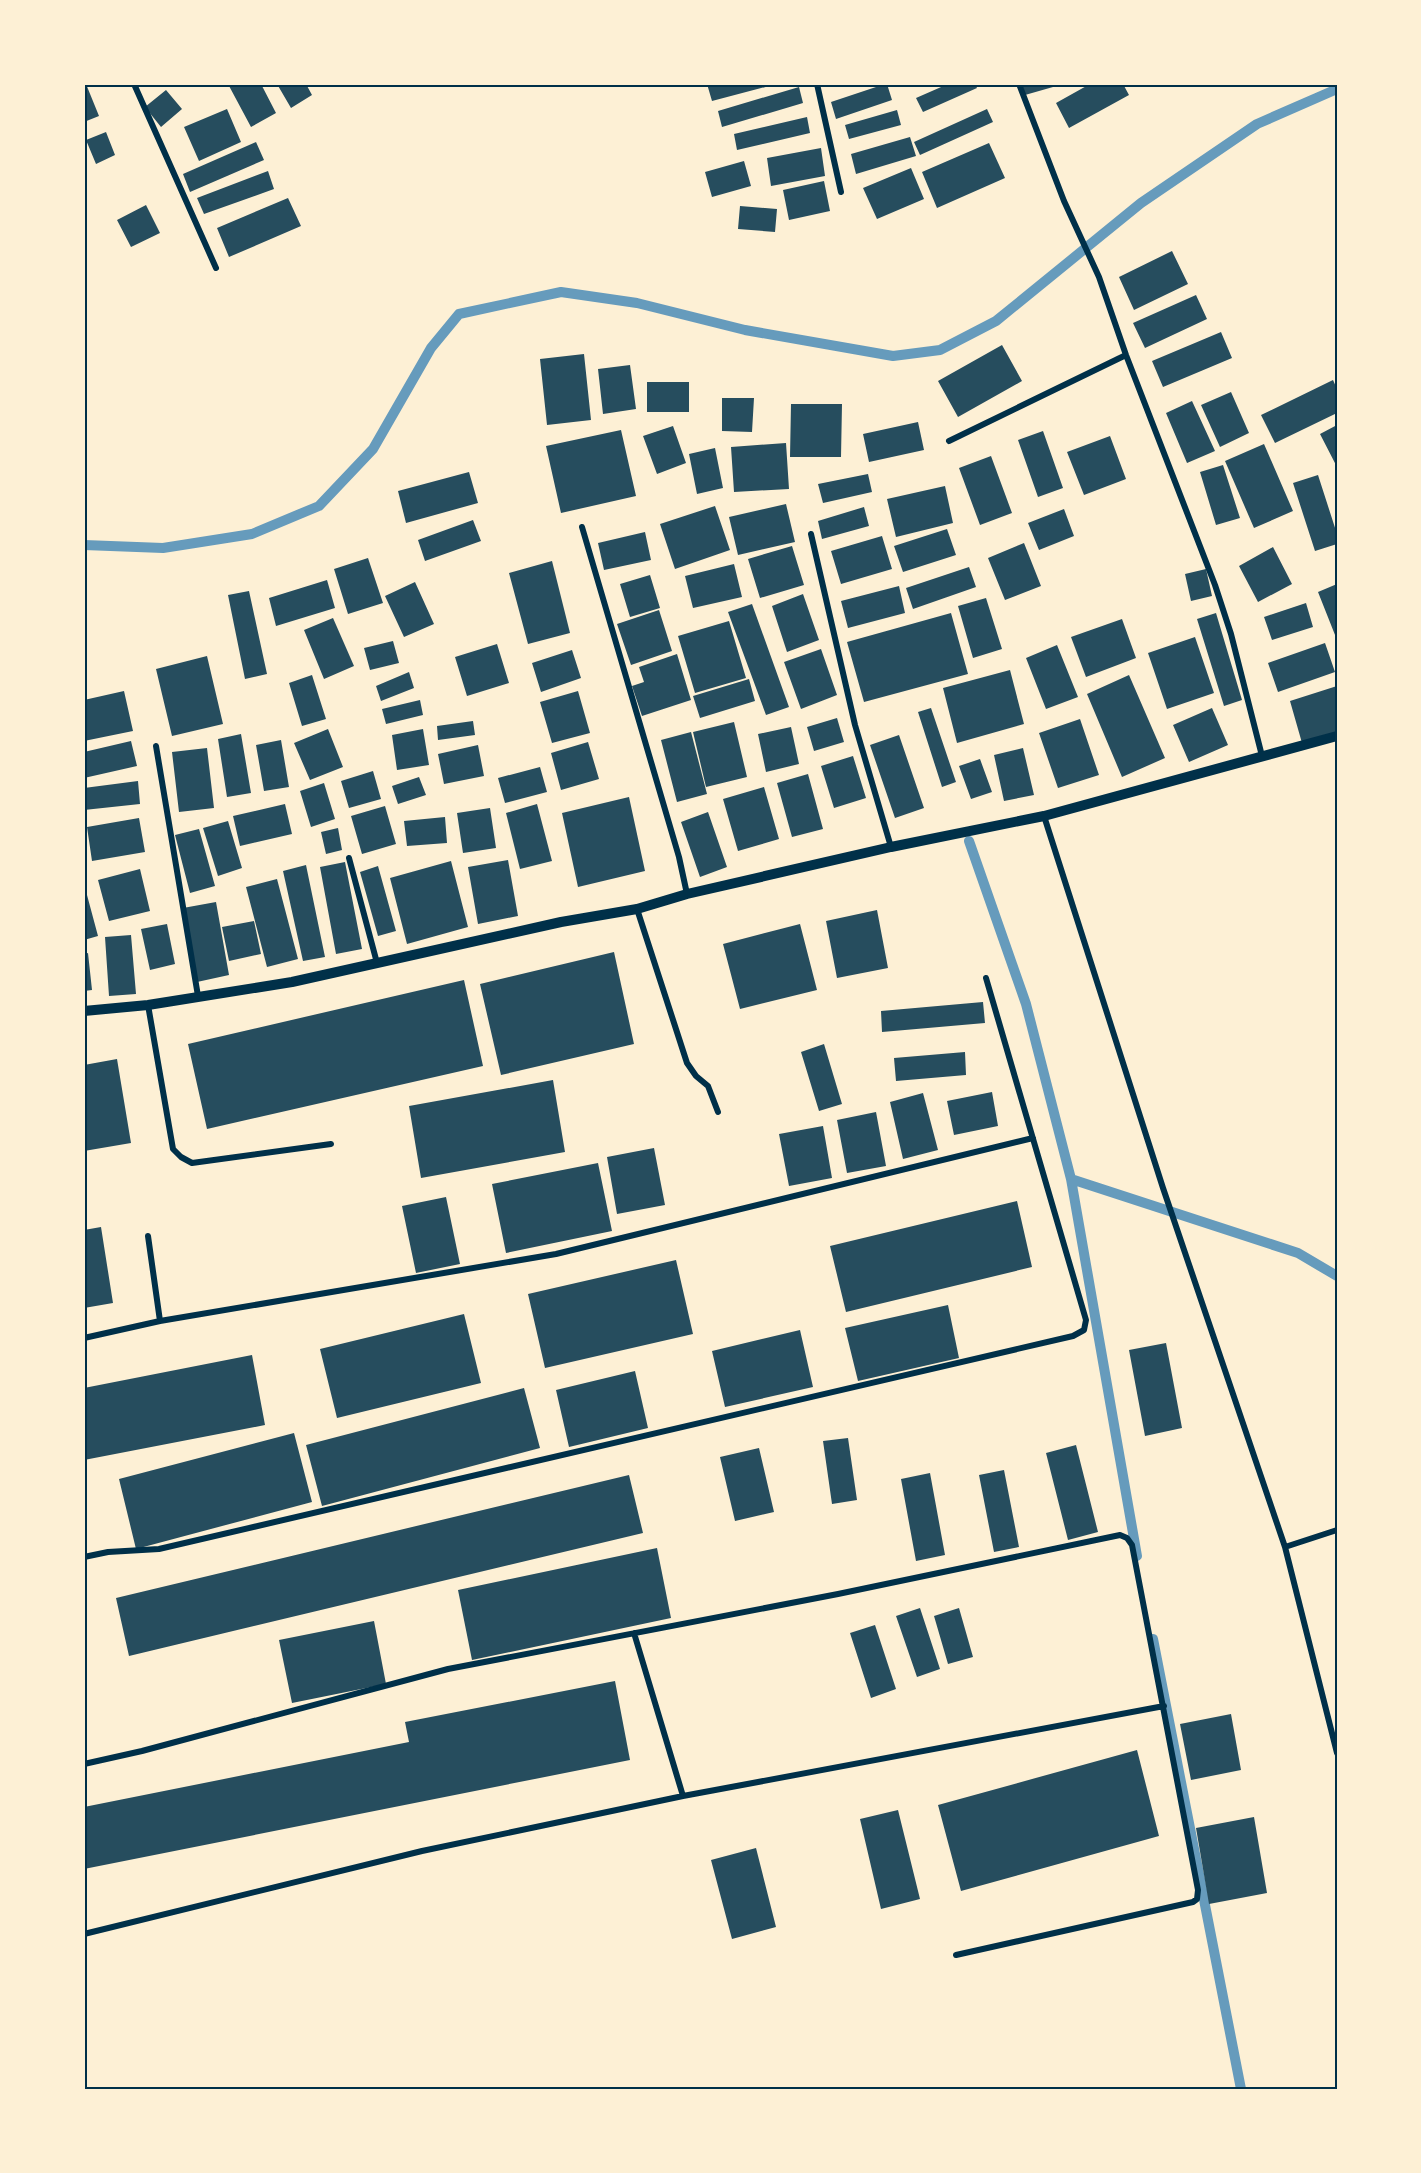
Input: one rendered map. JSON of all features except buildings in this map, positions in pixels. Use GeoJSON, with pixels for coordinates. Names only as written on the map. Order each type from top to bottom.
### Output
{"type":"FeatureCollection","features":[{"type":"Feature","properties":{"kind":"street"},"geometry":{"type":"LineString","coordinates":[[134,84],[216,268]]}},
{"type":"Feature","properties":{"kind":"street"},"geometry":{"type":"LineString","coordinates":[[817,84],[841,192]]}},
{"type":"Feature","properties":{"kind":"street"},"geometry":{"type":"LineString","coordinates":[[1019,84],[1064,201],[1099,277],[1126,355],[1215,585],[1231,634],[1262,756]]}},
{"type":"Feature","properties":{"kind":"street"},"geometry":{"type":"LineString","coordinates":[[950,441],[1126,355]]}},
{"type":"Feature","properties":{"kind":"street"},"geometry":{"type":"LineString","coordinates":[[582,527],[679,858],[687,894]]}},
{"type":"Feature","properties":{"kind":"street"},"geometry":{"type":"LineString","coordinates":[[811,534],[855,724],[891,847]]}},
{"type":"Feature","properties":{"kind":"street"},"geometry":{"type":"LineString","coordinates":[[84,1011],[148,1005],[292,982],[561,922],[638,909],[687,894],[891,847],[1044,816],[1337,736]]}},
{"type":"Feature","properties":{"kind":"street"},"geometry":{"type":"LineString","coordinates":[[156,746],[198,996]]}},
{"type":"Feature","properties":{"kind":"street"},"geometry":{"type":"LineString","coordinates":[[1044,816],[1167,1200],[1285,1547],[1337,1753]]}},
{"type":"Feature","properties":{"kind":"street"},"geometry":{"type":"LineString","coordinates":[[349,858],[377,963]]}},
{"type":"Feature","properties":{"kind":"street"},"geometry":{"type":"LineString","coordinates":[[638,909],[687,1063],[696,1076],[708,1086],[718,1112]]}},
{"type":"Feature","properties":{"kind":"street"},"geometry":{"type":"LineString","coordinates":[[84,1557],[108,1552],[159,1549],[1073,1336],[1084,1330],[1086,1320],[986,978]]}},
{"type":"Feature","properties":{"kind":"street"},"geometry":{"type":"LineString","coordinates":[[148,1005],[173,1149],[181,1157],[192,1163],[331,1144]]}},
{"type":"Feature","properties":{"kind":"street"},"geometry":{"type":"LineString","coordinates":[[84,1338],[160,1322],[556,1254],[1033,1138]]}},
{"type":"Feature","properties":{"kind":"street"},"geometry":{"type":"LineString","coordinates":[[148,1236],[160,1322]]}},
{"type":"Feature","properties":{"kind":"street"},"geometry":{"type":"LineString","coordinates":[[1285,1547],[1337,1530]]}},
{"type":"Feature","properties":{"kind":"street"},"geometry":{"type":"LineString","coordinates":[[84,1764],[142,1751],[448,1669],[838,1594],[1120,1534],[1132,1545],[1198,1890],[1197,1899],[1193,1902],[956,1955]]}},
{"type":"Feature","properties":{"kind":"street"},"geometry":{"type":"LineString","coordinates":[[634,1633],[683,1796]]}},
{"type":"Feature","properties":{"kind":"street"},"geometry":{"type":"LineString","coordinates":[[84,1934],[422,1851],[683,1796],[1164,1706]]}},
{"type":"Feature","properties":{"kind":"waterway"},"geometry":{"type":"LineString","coordinates":[[84,545],[163,548],[252,534],[319,506],[373,449],[431,348],[459,314],[561,292],[637,303],[745,330],[893,356],[940,350],[996,321],[1141,203],[1257,124],[1337,89]]}},
{"type":"Feature","properties":{"kind":"waterway"},"geometry":{"type":"LineString","coordinates":[[969,841],[1026,1004],[1071,1179],[1137,1556]]}},
{"type":"Feature","properties":{"kind":"waterway"},"geometry":{"type":"LineString","coordinates":[[1071,1179],[1298,1253],[1337,1276]]}},
{"type":"Feature","properties":{"kind":"waterway"},"geometry":{"type":"LineString","coordinates":[[1153,1639],[1241,2089]]}}]}
